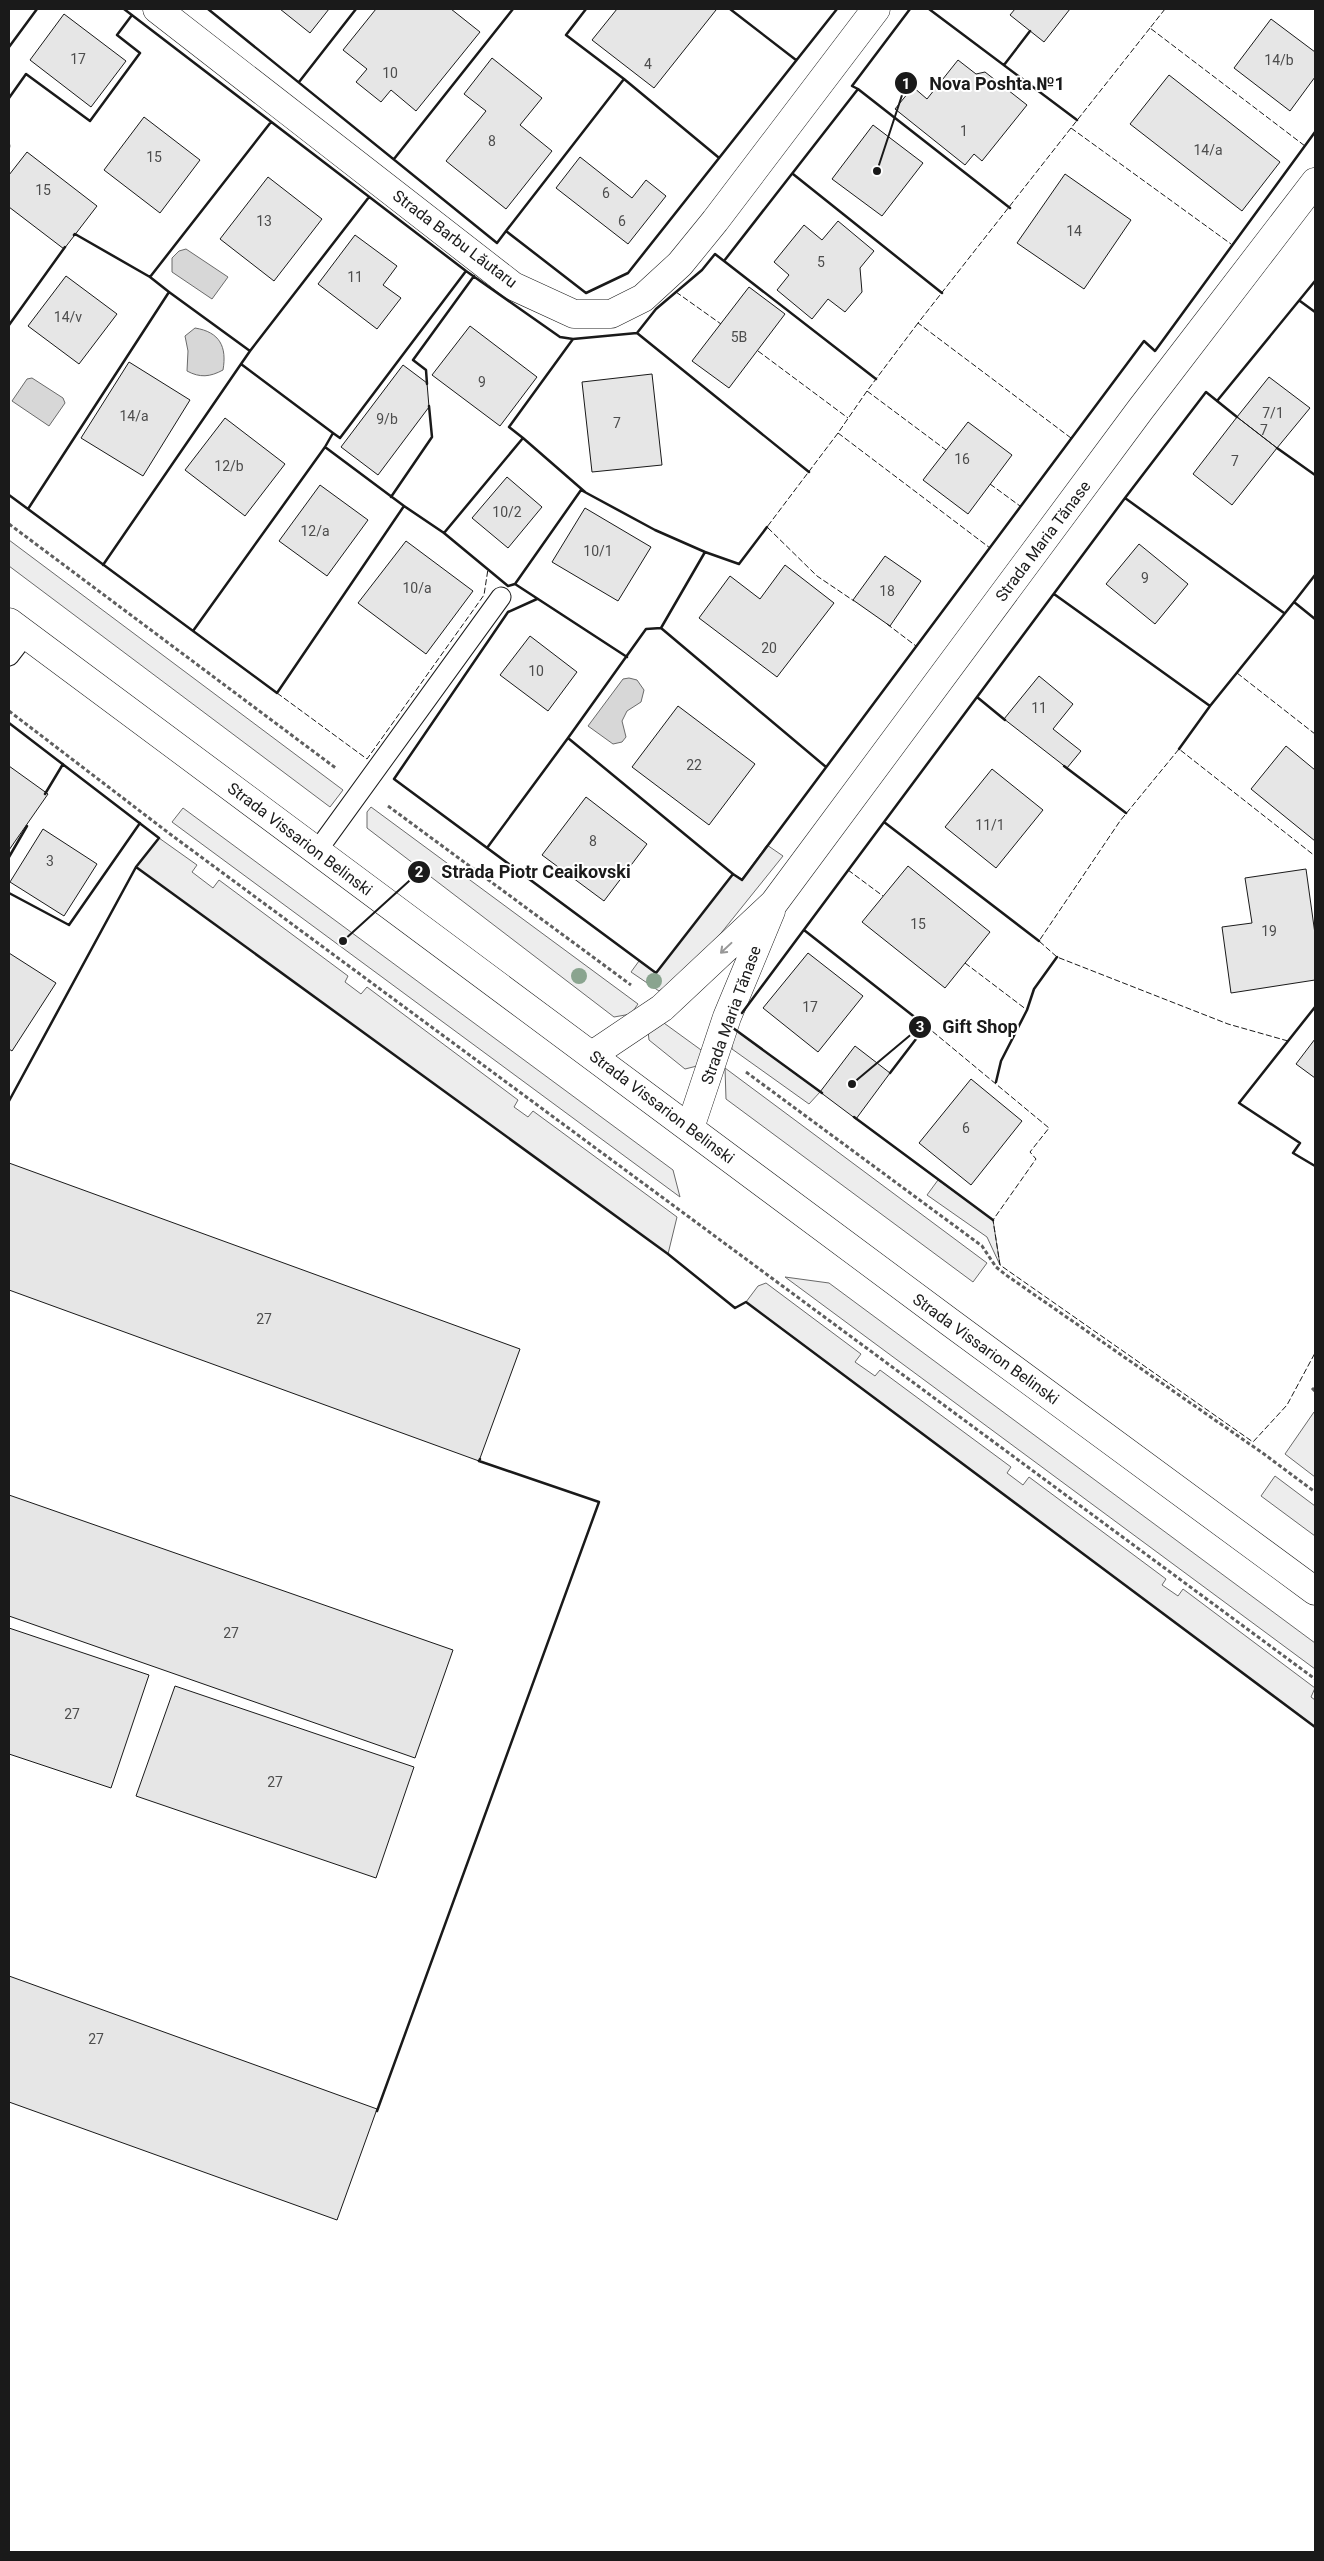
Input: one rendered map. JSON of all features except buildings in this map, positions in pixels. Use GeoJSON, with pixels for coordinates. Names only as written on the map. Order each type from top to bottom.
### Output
{"type":"FeatureCollection","features":[{"type":"Feature","properties":{"kind":"street","name":"Strada Barbu Lăutaru"},"geometry":{"type":"LineString","coordinates":[[157,9],[513,286],[574,314],[611,314],[643,298],[680,264],[716,221],[876,9]]}},
{"type":"Feature","properties":{"kind":"street","name":"Strada Maria Tănase"},"geometry":{"type":"LineString","coordinates":[[592,1054],[662,1008],[774,903],[1134,418],[1315,182]]}},
{"type":"Feature","properties":{"kind":"street","name":"Strada Vissarion Belinski"},"geometry":{"type":"LineString","coordinates":[[17,628],[1315,1591]]}},
{"type":"Feature","properties":{"kind":"street","name":"Strada Maria Tănase"},"geometry":{"type":"LineString","coordinates":[[690,1128],[727,1017],[774,903]]}},
{"type":"Feature","properties":{"kind":"lane"},"geometry":{"type":"LineString","coordinates":[[317,852],[501,597]]}},
{"type":"Feature","properties":{"kind":"lane"},"geometry":{"type":"LineString","coordinates":[[9,656],[17,628]]}},
{"type":"Feature","properties":{"kind":"path"},"geometry":{"type":"LineString","coordinates":[[9,711],[170,834],[1315,1679]]}},
{"type":"Feature","properties":{"kind":"path"},"geometry":{"type":"LineString","coordinates":[[1312,1388],[1315,1391]]}},
{"type":"Feature","properties":{"kind":"shaded area"},"geometry":{"type":"Polygon","coordinates":[[[186,249],[228,277],[212,299],[172,272],[172,258],[179,251],[186,249]]]}},
{"type":"Feature","properties":{"kind":"shaded area"},"geometry":{"type":"Polygon","coordinates":[[[195,328],[210,333],[220,342],[224,354],[223,370],[205,376],[187,371],[188,351],[185,336],[195,328]]]}},
{"type":"Feature","properties":{"kind":"shaded area"},"geometry":{"type":"Polygon","coordinates":[[[32,378],[63,398],[65,403],[49,426],[12,401],[27,379],[32,378]]]}},
{"type":"Feature","properties":{"kind":"shaded area"},"geometry":{"type":"Polygon","coordinates":[[[9,540],[343,790],[330,807],[9,566],[9,540]]]}},
{"type":"Feature","properties":{"kind":"shaded area"},"geometry":{"type":"Polygon","coordinates":[[[623,679],[637,680],[644,690],[641,702],[627,711],[622,721],[626,737],[622,742],[613,744],[588,726],[623,679]]]}},
{"type":"Feature","properties":{"kind":"shaded area"},"geometry":{"type":"Polygon","coordinates":[[[371,807],[638,1004],[631,1014],[614,1017],[367,828],[367,812],[371,807]]]}},
{"type":"Feature","properties":{"kind":"shaded area"},"geometry":{"type":"Polygon","coordinates":[[[183,808],[673,1170],[680,1197],[172,822],[183,808]]]}},
{"type":"Feature","properties":{"kind":"shaded area"},"geometry":{"type":"Polygon","coordinates":[[[159,838],[197,865],[192,872],[213,888],[219,880],[348,976],[345,982],[361,994],[367,987],[518,1100],[514,1107],[528,1117],[533,1111],[677,1217],[668,1254],[136,867],[159,838]]]}},
{"type":"Feature","properties":{"kind":"shaded area"},"geometry":{"type":"Polygon","coordinates":[[[767,845],[783,856],[697,963],[659,991],[631,972],[639,961],[656,973],[733,874],[742,879],[767,845]]]}},
{"type":"Feature","properties":{"kind":"shaded area"},"geometry":{"type":"Polygon","coordinates":[[[657,1018],[708,1055],[701,1065],[685,1069],[649,1040],[648,1031],[657,1018]]]}},
{"type":"Feature","properties":{"kind":"shaded area"},"geometry":{"type":"Polygon","coordinates":[[[731,1027],[820,1092],[809,1104],[732,1049],[731,1027]]]}},
{"type":"Feature","properties":{"kind":"shaded area"},"geometry":{"type":"Polygon","coordinates":[[[725,1068],[987,1263],[973,1282],[726,1099],[725,1068]]]}},
{"type":"Feature","properties":{"kind":"shaded area"},"geometry":{"type":"Polygon","coordinates":[[[938,1180],[993,1220],[1000,1265],[987,1237],[927,1195],[938,1180]]]}},
{"type":"Feature","properties":{"kind":"shaded area"},"geometry":{"type":"Polygon","coordinates":[[[785,1277],[829,1283],[1315,1643],[1315,1669],[785,1277]]]}},
{"type":"Feature","properties":{"kind":"shaded area"},"geometry":{"type":"Polygon","coordinates":[[[766,1283],[861,1354],[855,1362],[875,1376],[880,1370],[1011,1467],[1007,1473],[1023,1485],[1029,1477],[1166,1579],[1162,1585],[1178,1596],[1183,1589],[1315,1688],[1311,1697],[1315,1700],[1315,1727],[746,1302],[758,1286],[766,1283]]]}},
{"type":"Feature","properties":{"kind":"shaded area"},"geometry":{"type":"Polygon","coordinates":[[[1315,1412],[1315,1477],[1285,1454],[1315,1412]]]}},
{"type":"Feature","properties":{"kind":"shaded area"},"geometry":{"type":"Polygon","coordinates":[[[1275,1476],[1315,1506],[1315,1536],[1261,1496],[1275,1476]]]}},
{"type":"Feature","properties":{"kind":"fence"},"geometry":{"type":"LineString","coordinates":[[1165,9],[1150,28],[1305,146]]}},
{"type":"Feature","properties":{"kind":"fence"},"geometry":{"type":"LineString","coordinates":[[1150,28],[1071,128],[1231,244]]}},
{"type":"Feature","properties":{"kind":"fence"},"geometry":{"type":"LineString","coordinates":[[1071,128],[918,323],[1071,438]]}},
{"type":"Feature","properties":{"kind":"fence"},"geometry":{"type":"LineString","coordinates":[[676,292],[721,324]]}},
{"type":"Feature","properties":{"kind":"fence"},"geometry":{"type":"LineString","coordinates":[[918,323],[867,391],[946,450]]}},
{"type":"Feature","properties":{"kind":"fence"},"geometry":{"type":"LineString","coordinates":[[758,351],[848,418]]}},
{"type":"Feature","properties":{"kind":"fence"},"geometry":{"type":"LineString","coordinates":[[867,391],[838,433],[990,548]]}},
{"type":"Feature","properties":{"kind":"fence"},"geometry":{"type":"LineString","coordinates":[[838,433],[767,527],[817,576],[854,601]]}},
{"type":"Feature","properties":{"kind":"fence"},"geometry":{"type":"LineString","coordinates":[[990,484],[1020,506]]}},
{"type":"Feature","properties":{"kind":"fence"},"geometry":{"type":"LineString","coordinates":[[277,693],[367,759],[484,595],[488,569]]}},
{"type":"Feature","properties":{"kind":"fence"},"geometry":{"type":"LineString","coordinates":[[887,624],[916,646]]}},
{"type":"Feature","properties":{"kind":"fence"},"geometry":{"type":"LineString","coordinates":[[1237,673],[1315,734]]}},
{"type":"Feature","properties":{"kind":"fence"},"geometry":{"type":"LineString","coordinates":[[1288,1041],[1228,1024],[1057,957],[1039,941],[1120,821],[1179,749],[1315,856]]}},
{"type":"Feature","properties":{"kind":"fence"},"geometry":{"type":"LineString","coordinates":[[848,870],[883,896]]}},
{"type":"Feature","properties":{"kind":"fence"},"geometry":{"type":"LineString","coordinates":[[965,963],[1027,1010]]}},
{"type":"Feature","properties":{"kind":"fence"},"geometry":{"type":"LineString","coordinates":[[926,1026],[1049,1128],[1030,1152],[1036,1159],[993,1220],[1000,1265],[1253,1442],[1287,1405],[1315,1353]]}},
{"type":"Feature","properties":{"kind":"wall"},"geometry":{"type":"LineString","coordinates":[[9,47],[37,9]]}},
{"type":"Feature","properties":{"kind":"wall"},"geometry":{"type":"LineString","coordinates":[[124,9],[466,271],[560,337],[573,339],[637,333],[656,309],[702,270],[715,254],[724,261],[858,89],[852,86],[910,9]]}},
{"type":"Feature","properties":{"kind":"wall"},"geometry":{"type":"LineString","coordinates":[[208,9],[497,243],[506,231],[586,293],[628,273],[837,9]]}},
{"type":"Feature","properties":{"kind":"wall"},"geometry":{"type":"LineString","coordinates":[[299,82],[356,9]]}},
{"type":"Feature","properties":{"kind":"wall"},"geometry":{"type":"LineString","coordinates":[[394,159],[513,9]]}},
{"type":"Feature","properties":{"kind":"wall"},"geometry":{"type":"LineString","coordinates":[[506,231],[624,79],[566,35],[586,9]]}},
{"type":"Feature","properties":{"kind":"wall"},"geometry":{"type":"LineString","coordinates":[[730,9],[796,60]]}},
{"type":"Feature","properties":{"kind":"wall"},"geometry":{"type":"LineString","coordinates":[[929,9],[1077,120]]}},
{"type":"Feature","properties":{"kind":"wall"},"geometry":{"type":"LineString","coordinates":[[9,98],[26,74],[90,121],[140,53],[117,35],[132,15]]}},
{"type":"Feature","properties":{"kind":"wall"},"geometry":{"type":"LineString","coordinates":[[1004,65],[1030,31]]}},
{"type":"Feature","properties":{"kind":"wall"},"geometry":{"type":"LineString","coordinates":[[624,79],[718,157]]}},
{"type":"Feature","properties":{"kind":"wall"},"geometry":{"type":"LineString","coordinates":[[858,89],[1010,208]]}},
{"type":"Feature","properties":{"kind":"wall"},"geometry":{"type":"LineString","coordinates":[[150,277],[271,122]]}},
{"type":"Feature","properties":{"kind":"wall"},"geometry":{"type":"LineString","coordinates":[[537,599],[508,612],[394,779],[656,973],[733,874],[742,880],[1144,341],[1155,351],[1315,132]]}},
{"type":"Feature","properties":{"kind":"wall"},"geometry":{"type":"LineString","coordinates":[[793,174],[942,293]]}},
{"type":"Feature","properties":{"kind":"wall"},"geometry":{"type":"LineString","coordinates":[[250,351],[369,197]]}},
{"type":"Feature","properties":{"kind":"wall"},"geometry":{"type":"LineString","coordinates":[[74,235],[150,277],[169,292]]}},
{"type":"Feature","properties":{"kind":"wall"},"geometry":{"type":"LineString","coordinates":[[9,325],[65,247]]}},
{"type":"Feature","properties":{"kind":"wall"},"geometry":{"type":"LineString","coordinates":[[724,261],[876,379]]}},
{"type":"Feature","properties":{"kind":"wall"},"geometry":{"type":"LineString","coordinates":[[333,433],[340,438],[466,271]]}},
{"type":"Feature","properties":{"kind":"wall"},"geometry":{"type":"LineString","coordinates":[[427,384],[426,370],[413,360],[474,276]]}},
{"type":"Feature","properties":{"kind":"wall"},"geometry":{"type":"LineString","coordinates":[[1217,401],[1315,281]]}},
{"type":"Feature","properties":{"kind":"wall"},"geometry":{"type":"LineString","coordinates":[[28,509],[169,292],[250,351],[241,364]]}},
{"type":"Feature","properties":{"kind":"wall"},"geometry":{"type":"LineString","coordinates":[[1300,301],[1315,312]]}},
{"type":"Feature","properties":{"kind":"wall"},"geometry":{"type":"LineString","coordinates":[[637,333],[809,472]]}},
{"type":"Feature","properties":{"kind":"wall"},"geometry":{"type":"LineString","coordinates":[[523,438],[509,427],[573,339]]}},
{"type":"Feature","properties":{"kind":"wall"},"geometry":{"type":"LineString","coordinates":[[103,565],[241,364],[333,433],[325,447]]}},
{"type":"Feature","properties":{"kind":"wall"},"geometry":{"type":"LineString","coordinates":[[742,1013],[1206,392],[1237,417]]}},
{"type":"Feature","properties":{"kind":"wall"},"geometry":{"type":"LineString","coordinates":[[391,497],[432,437],[429,406]]}},
{"type":"Feature","properties":{"kind":"wall"},"geometry":{"type":"LineString","coordinates":[[585,492],[523,438],[444,533],[508,586],[515,584],[627,657]]}},
{"type":"Feature","properties":{"kind":"wall"},"geometry":{"type":"LineString","coordinates":[[193,631],[325,447],[404,506]]}},
{"type":"Feature","properties":{"kind":"wall"},"geometry":{"type":"LineString","coordinates":[[1277,448],[1315,475]]}},
{"type":"Feature","properties":{"kind":"wall"},"geometry":{"type":"LineString","coordinates":[[515,584],[581,490],[655,530],[705,552]]}},
{"type":"Feature","properties":{"kind":"wall"},"geometry":{"type":"LineString","coordinates":[[9,495],[277,693],[404,506],[444,533]]}},
{"type":"Feature","properties":{"kind":"wall"},"geometry":{"type":"LineString","coordinates":[[1125,498],[1284,613]]}},
{"type":"Feature","properties":{"kind":"wall"},"geometry":{"type":"LineString","coordinates":[[767,527],[739,564],[705,552],[661,628],[826,767]]}},
{"type":"Feature","properties":{"kind":"wall"},"geometry":{"type":"LineString","coordinates":[[1294,602],[1315,575]]}},
{"type":"Feature","properties":{"kind":"wall"},"geometry":{"type":"LineString","coordinates":[[1054,594],[1210,706]]}},
{"type":"Feature","properties":{"kind":"wall"},"geometry":{"type":"LineString","coordinates":[[1179,749],[1210,706],[1294,602],[1315,619]]}},
{"type":"Feature","properties":{"kind":"wall"},"geometry":{"type":"LineString","coordinates":[[661,628],[646,629],[568,738],[733,874]]}},
{"type":"Feature","properties":{"kind":"wall"},"geometry":{"type":"LineString","coordinates":[[977,697],[1005,720]]}},
{"type":"Feature","properties":{"kind":"wall"},"geometry":{"type":"LineString","coordinates":[[9,723],[159,838],[136,867],[9,1101]]}},
{"type":"Feature","properties":{"kind":"wall"},"geometry":{"type":"LineString","coordinates":[[487,848],[568,738]]}},
{"type":"Feature","properties":{"kind":"wall"},"geometry":{"type":"LineString","coordinates":[[45,794],[63,764]]}},
{"type":"Feature","properties":{"kind":"wall"},"geometry":{"type":"LineString","coordinates":[[1064,766],[1126,813]]}},
{"type":"Feature","properties":{"kind":"wall"},"geometry":{"type":"LineString","coordinates":[[884,822],[1039,941]]}},
{"type":"Feature","properties":{"kind":"wall"},"geometry":{"type":"LineString","coordinates":[[9,893],[69,925],[140,823]]}},
{"type":"Feature","properties":{"kind":"wall"},"geometry":{"type":"LineString","coordinates":[[9,857],[27,826]]}},
{"type":"Feature","properties":{"kind":"wall"},"geometry":{"type":"LineString","coordinates":[[136,867],[668,1254],[735,1308],[746,1302],[1315,1727]]}},
{"type":"Feature","properties":{"kind":"wall"},"geometry":{"type":"LineString","coordinates":[[804,930],[926,1026],[890,1073]]}},
{"type":"Feature","properties":{"kind":"wall"},"geometry":{"type":"LineString","coordinates":[[996,1082],[1001,1061],[1027,1010],[1034,989],[1057,957]]}},
{"type":"Feature","properties":{"kind":"wall"},"geometry":{"type":"LineString","coordinates":[[1315,1007],[1239,1103],[1300,1143],[1293,1153],[1315,1166]]}},
{"type":"Feature","properties":{"kind":"wall"},"geometry":{"type":"LineString","coordinates":[[733,1028],[822,1093]]}},
{"type":"Feature","properties":{"kind":"wall"},"geometry":{"type":"LineString","coordinates":[[854,1117],[993,1220]]}},
{"type":"Feature","properties":{"kind":"wall"},"geometry":{"type":"LineString","coordinates":[[377,2111],[599,1502],[479,1461],[480,1459]]}},
{"type":"Feature","properties":{"kind":"place","name":"Nova Poshta №1"},"geometry":{"type":"Point","coordinates":[877,171]}},
{"type":"Feature","properties":{"kind":"place","name":"Strada Piotr Ceaikovski"},"geometry":{"type":"Point","coordinates":[343,941]}},
{"type":"Feature","properties":{"kind":"place","name":"Gift Shop"},"geometry":{"type":"Point","coordinates":[852,1084]}}]}
